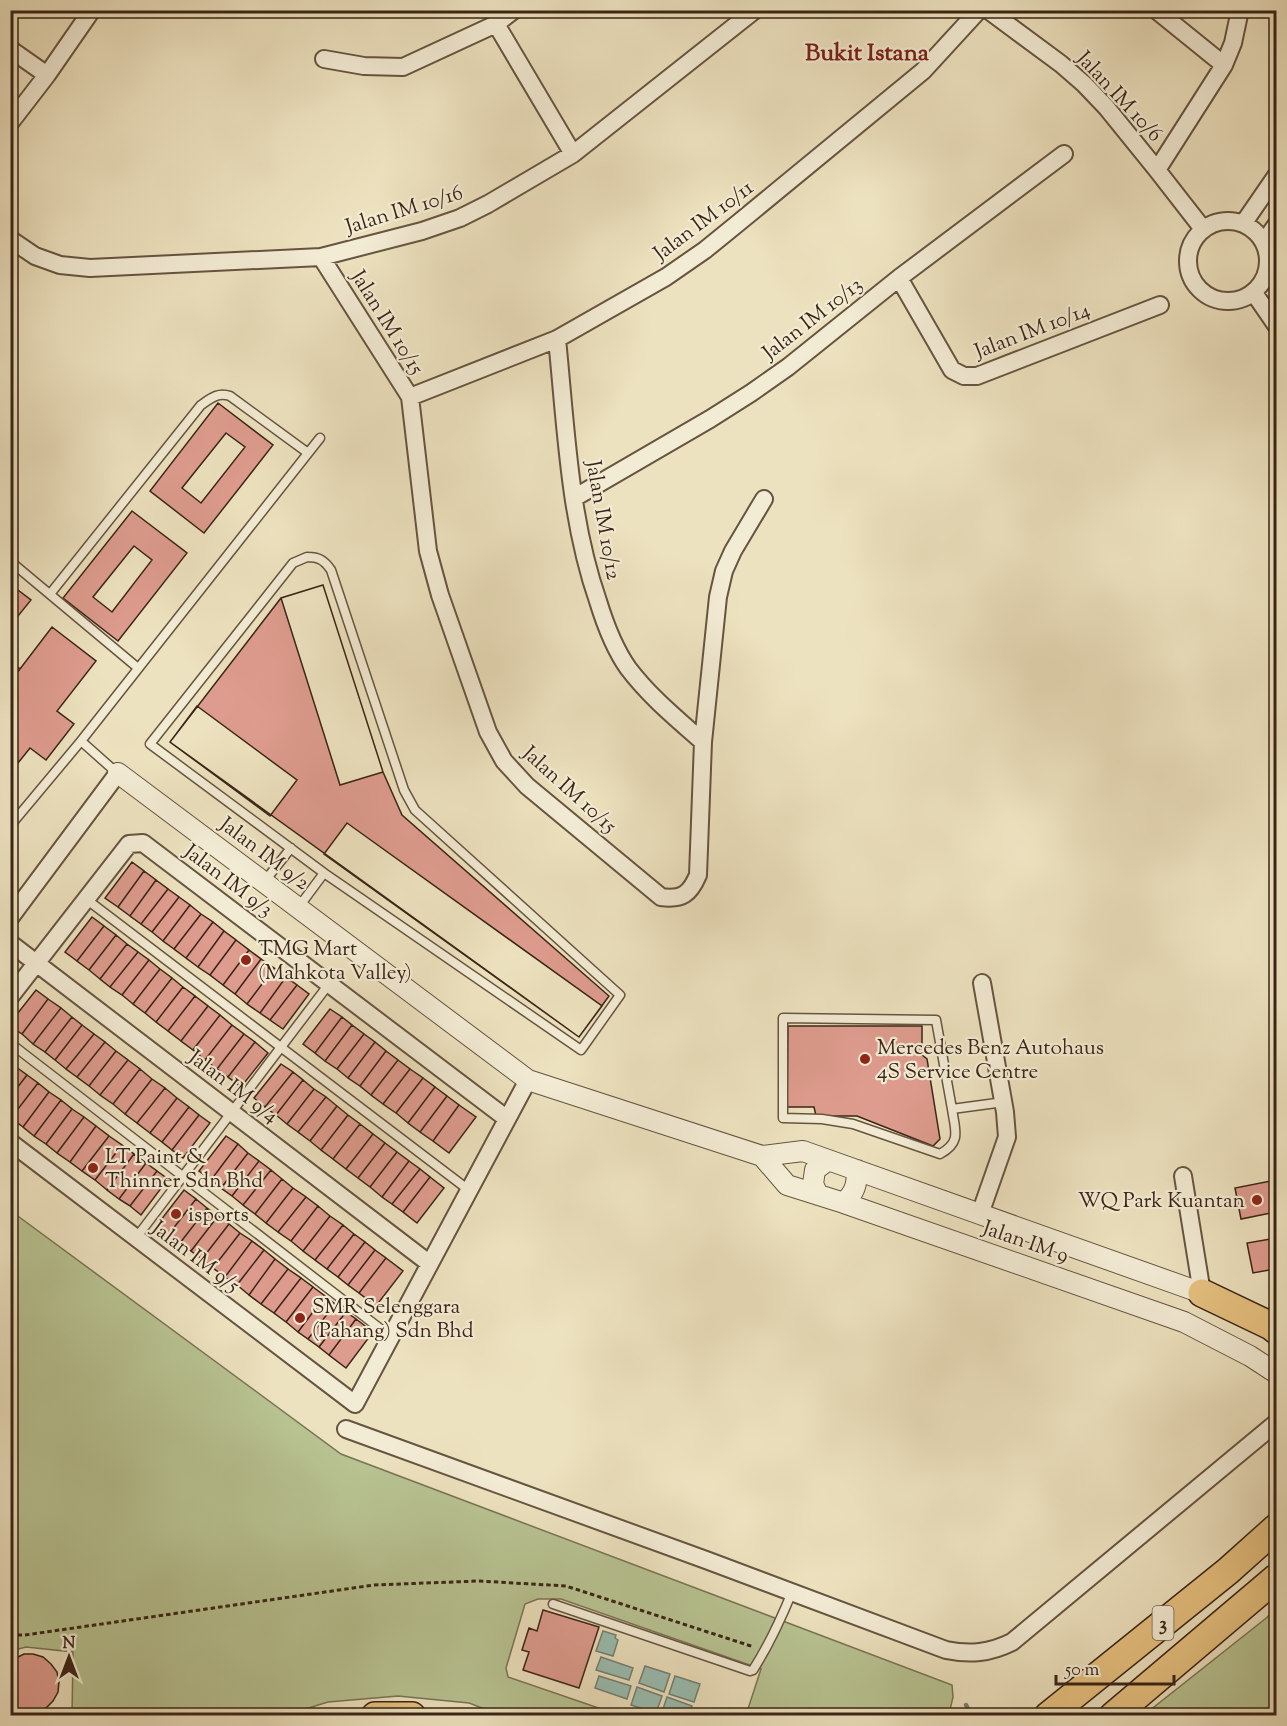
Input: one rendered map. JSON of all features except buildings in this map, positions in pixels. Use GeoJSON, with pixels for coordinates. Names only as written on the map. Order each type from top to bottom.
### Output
{"type":"FeatureCollection","features":[{"type":"Feature","properties":{"kind":"highway"},"geometry":{"type":"LineString","coordinates":[[1202,1293],[1276,1330]]}},
{"type":"Feature","properties":{"kind":"highway"},"geometry":{"type":"LineString","coordinates":[[1228,1571],[1276,1516]]}},
{"type":"Feature","properties":{"kind":"highway","name":"3"},"geometry":{"type":"LineString","coordinates":[[1049,1713],[1228,1571],[1276,1528]]}},
{"type":"Feature","properties":{"kind":"highway","name":"3"},"geometry":{"type":"LineString","coordinates":[[1113,1716],[1276,1578]]}},
{"type":"Feature","properties":{"kind":"highway"},"geometry":{"type":"LineString","coordinates":[[375,1716],[412,1716]]}},
{"type":"Feature","properties":{"kind":"street"},"geometry":{"type":"LineString","coordinates":[[10,123],[92,10]]}},
{"type":"Feature","properties":{"kind":"street"},"geometry":{"type":"LineString","coordinates":[[324,58],[364,66],[403,67],[496,24],[514,10]]}},
{"type":"Feature","properties":{"kind":"street","name":"Jalan IM 10/16"},"geometry":{"type":"LineString","coordinates":[[10,239],[35,256],[60,265],[90,268],[321,257],[422,231],[460,218],[488,204],[573,154],[755,10]]}},
{"type":"Feature","properties":{"kind":"street","name":"Jalan IM 10/11"},"geometry":{"type":"LineString","coordinates":[[410,397],[557,339],[666,277],[705,250],[923,71],[979,10]]}},
{"type":"Feature","properties":{"kind":"street","name":"Jalan IM 10/6"},"geometry":{"type":"LineString","coordinates":[[988,10],[1061,64],[1106,107],[1203,229]]}},
{"type":"Feature","properties":{"kind":"street"},"geometry":{"type":"LineString","coordinates":[[1156,10],[1224,65]]}},
{"type":"Feature","properties":{"kind":"street"},"geometry":{"type":"LineString","coordinates":[[1157,170],[1224,65],[1233,43],[1240,10]]}},
{"type":"Feature","properties":{"kind":"street"},"geometry":{"type":"LineString","coordinates":[[496,24],[573,154]]}},
{"type":"Feature","properties":{"kind":"street"},"geometry":{"type":"LineString","coordinates":[[10,49],[47,75]]}},
{"type":"Feature","properties":{"kind":"street","name":"Jalan IM 10/13"},"geometry":{"type":"LineString","coordinates":[[574,498],[751,393],[1064,154]]}},
{"type":"Feature","properties":{"kind":"street"},"geometry":{"type":"LineString","coordinates":[[1243,224],[1276,176]]}},
{"type":"Feature","properties":{"kind":"street"},"geometry":{"type":"LineString","coordinates":[[1229,221],[1243,224],[1255,231],[1264,243],[1269,256],[1268,270],[1263,283],[1254,294],[1237,301],[1219,301],[1202,293],[1191,279],[1187,261],[1191,244],[1203,229],[1215,223],[1229,221]]}},
{"type":"Feature","properties":{"kind":"street"},"geometry":{"type":"LineString","coordinates":[[1264,243],[1276,225]]}},
{"type":"Feature","properties":{"kind":"street","name":"Jalan IM 10/15"},"geometry":{"type":"LineString","coordinates":[[321,257],[410,397],[428,551],[440,595],[477,700],[489,732],[504,761],[527,786],[661,897],[672,899],[687,893],[698,875],[703,742],[718,597],[724,571],[764,499]]}},
{"type":"Feature","properties":{"kind":"street","name":"Jalan IM 10/14"},"geometry":{"type":"LineString","coordinates":[[899,278],[952,370],[964,376],[977,376],[1160,305]]}},
{"type":"Feature","properties":{"kind":"street"},"geometry":{"type":"LineString","coordinates":[[1254,294],[1276,325]]}},
{"type":"Feature","properties":{"kind":"street","name":"Jalan IM 10/12"},"geometry":{"type":"LineString","coordinates":[[557,339],[574,498],[583,552],[607,628],[627,666],[654,699],[703,742]]}},
{"type":"Feature","properties":{"kind":"street"},"geometry":{"type":"LineString","coordinates":[[10,918],[118,773]]}},
{"type":"Feature","properties":{"kind":"street","name":"Jalan IM 9/2"},"geometry":{"type":"LineString","coordinates":[[118,773],[528,1080]]}},
{"type":"Feature","properties":{"kind":"street","name":"Jalan IM 9/3"},"geometry":{"type":"LineString","coordinates":[[36,963],[129,844],[143,843],[506,1118]]}},
{"type":"Feature","properties":{"kind":"street","name":"Jalan IM 9/4"},"geometry":{"type":"LineString","coordinates":[[10,943],[430,1263]]}},
{"type":"Feature","properties":{"kind":"street"},"geometry":{"type":"LineString","coordinates":[[10,997],[36,963]]}},
{"type":"Feature","properties":{"kind":"street"},"geometry":{"type":"LineString","coordinates":[[980,1214],[1007,1137],[1004,1102],[982,983]]}},
{"type":"Feature","properties":{"kind":"street"},"geometry":{"type":"LineString","coordinates":[[391,1337],[528,1080]]}},
{"type":"Feature","properties":{"kind":"street","name":"Jalan IM 9"},"geometry":{"type":"LineString","coordinates":[[528,1080],[762,1156],[803,1150],[1202,1293]]}},
{"type":"Feature","properties":{"kind":"street","name":"Jalan IM 9/5"},"geometry":{"type":"LineString","coordinates":[[10,1142],[355,1404],[391,1337]]}},
{"type":"Feature","properties":{"kind":"street","name":"Jalan IM 9"},"geometry":{"type":"LineString","coordinates":[[762,1156],[787,1185],[1184,1322],[1276,1372]]}},
{"type":"Feature","properties":{"kind":"street"},"geometry":{"type":"LineString","coordinates":[[818,1195],[813,1184],[815,1170],[828,1160]]}},
{"type":"Feature","properties":{"kind":"street"},"geometry":{"type":"LineString","coordinates":[[844,1203],[853,1194],[857,1184],[857,1170]]}},
{"type":"Feature","properties":{"kind":"street"},"geometry":{"type":"LineString","coordinates":[[1182,1176],[1202,1293]]}},
{"type":"Feature","properties":{"kind":"street"},"geometry":{"type":"LineString","coordinates":[[346,1429],[946,1650],[962,1653],[996,1650],[1012,1642],[1276,1423]]}},
{"type":"Feature","properties":{"kind":"lane"},"geometry":{"type":"LineString","coordinates":[[50,594],[201,405],[215,395],[230,396],[308,453]]}},
{"type":"Feature","properties":{"kind":"lane"},"geometry":{"type":"LineString","coordinates":[[10,826],[81,741],[320,438]]}},
{"type":"Feature","properties":{"kind":"lane"},"geometry":{"type":"LineString","coordinates":[[307,557],[316,557],[325,561],[331,570],[404,790],[415,810],[620,995],[581,1050],[324,873],[150,744],[293,563],[307,557]]}},
{"type":"Feature","properties":{"kind":"lane"},"geometry":{"type":"LineString","coordinates":[[10,561],[138,668]]}},
{"type":"Feature","properties":{"kind":"lane"},"geometry":{"type":"LineString","coordinates":[[81,741],[118,773]]}},
{"type":"Feature","properties":{"kind":"lane"},"geometry":{"type":"LineString","coordinates":[[10,810],[18,816]]}},
{"type":"Feature","properties":{"kind":"lane"},"geometry":{"type":"LineString","coordinates":[[264,882],[291,848]]}},
{"type":"Feature","properties":{"kind":"lane"},"geometry":{"type":"LineString","coordinates":[[298,908],[324,873]]}},
{"type":"Feature","properties":{"kind":"lane"},"geometry":{"type":"LineString","coordinates":[[86,899],[470,1191]]}},
{"type":"Feature","properties":{"kind":"lane"},"geometry":{"type":"LineString","coordinates":[[136,1238],[329,984]]}},
{"type":"Feature","properties":{"kind":"lane"},"geometry":{"type":"LineString","coordinates":[[783,1018],[936,1020],[952,1109],[956,1136],[950,1148],[940,1154],[853,1124],[822,1119],[783,1118],[783,1018]]}},
{"type":"Feature","properties":{"kind":"lane"},"geometry":{"type":"LineString","coordinates":[[10,1043],[391,1337]]}},
{"type":"Feature","properties":{"kind":"lane"},"geometry":{"type":"LineString","coordinates":[[952,1109],[1004,1102]]}},
{"type":"Feature","properties":{"kind":"lane"},"geometry":{"type":"LineString","coordinates":[[553,1604],[750,1671],[765,1651],[792,1592]]}},
{"type":"Feature","properties":{"kind":"path"},"geometry":{"type":"LineString","coordinates":[[10,1635],[140,1620],[374,1585],[479,1581],[566,1586],[765,1651]]}},
{"type":"Feature","properties":{"kind":"green space"},"geometry":{"type":"Polygon","coordinates":[[[11,1211],[341,1454],[952,1685],[953,1697],[950,1710],[953,1715],[746,1715],[761,1669],[561,1599],[538,1599],[525,1604],[506,1668],[508,1677],[619,1715],[500,1715],[469,1703],[398,1696],[328,1702],[286,1715],[72,1715],[73,1652],[26,1647],[11,1651],[11,1211]]]}},
{"type":"Feature","properties":{"kind":"green space"},"geometry":{"type":"Polygon","coordinates":[[[1276,1609],[1276,1715],[1144,1715],[1265,1619],[1276,1609]]]}},
{"type":"Feature","properties":{"kind":"water"},"geometry":{"type":"Polygon","coordinates":[[[603,1631],[616,1635],[615,1638],[618,1640],[613,1656],[596,1651],[603,1631]]]}},
{"type":"Feature","properties":{"kind":"water"},"geometry":{"type":"Polygon","coordinates":[[[601,1657],[633,1668],[629,1680],[596,1670],[601,1657]]]}},
{"type":"Feature","properties":{"kind":"water"},"geometry":{"type":"Polygon","coordinates":[[[645,1666],[670,1674],[664,1692],[639,1683],[645,1666]]]}},
{"type":"Feature","properties":{"kind":"water"},"geometry":{"type":"Polygon","coordinates":[[[599,1676],[631,1686],[627,1699],[595,1688],[599,1676]]]}},
{"type":"Feature","properties":{"kind":"water"},"geometry":{"type":"Polygon","coordinates":[[[675,1676],[700,1684],[694,1702],[669,1694],[675,1676]]]}},
{"type":"Feature","properties":{"kind":"water"},"geometry":{"type":"Polygon","coordinates":[[[637,1687],[662,1696],[656,1713],[631,1705],[637,1687]]]}},
{"type":"Feature","properties":{"kind":"water"},"geometry":{"type":"Polygon","coordinates":[[[667,1697],[692,1706],[689,1715],[661,1715],[667,1697]]]}},
{"type":"Feature","properties":{"kind":"waterway"},"geometry":{"type":"LineString","coordinates":[[966,1705],[972,1716]]}},
{"type":"Feature","properties":{"kind":"place","name":"TMG Mart (Mahkota Valley)"},"geometry":{"type":"Point","coordinates":[246,960]}},
{"type":"Feature","properties":{"kind":"place","name":"Mercedes Benz Autohaus 4S Service Centre"},"geometry":{"type":"Point","coordinates":[865,1059]}},
{"type":"Feature","properties":{"kind":"place","name":"LT Paint & Thinner Sdn Bhd"},"geometry":{"type":"Point","coordinates":[93,1168]}},
{"type":"Feature","properties":{"kind":"place","name":"WQ Park Kuantan"},"geometry":{"type":"Point","coordinates":[1257,1200]}},
{"type":"Feature","properties":{"kind":"place","name":"isports"},"geometry":{"type":"Point","coordinates":[176,1214]}},
{"type":"Feature","properties":{"kind":"place","name":"SMR Selenggara (Pahang) Sdn Bhd"},"geometry":{"type":"Point","coordinates":[300,1318]}},
{"type":"Feature","properties":{"kind":"district","name":"Bukit Istana"},"geometry":{"type":"Point","coordinates":[867,52]}}]}
